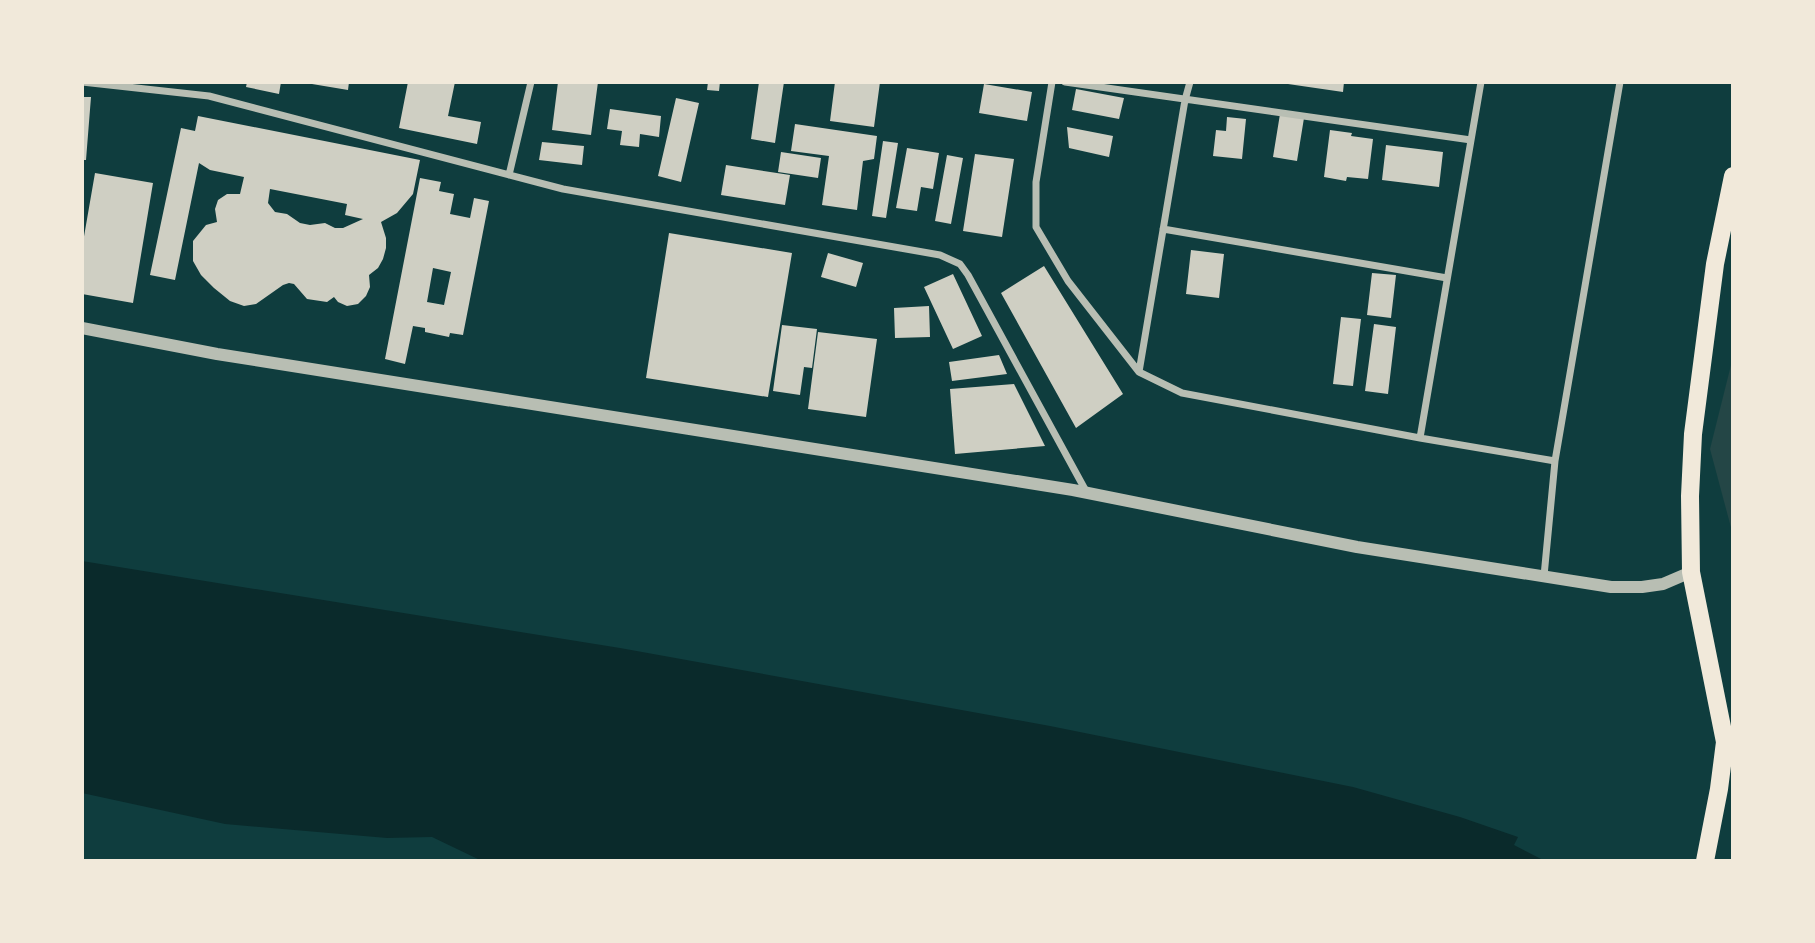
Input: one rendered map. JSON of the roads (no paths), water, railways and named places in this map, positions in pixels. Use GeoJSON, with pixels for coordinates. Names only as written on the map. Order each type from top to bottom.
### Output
{"type":"FeatureCollection","features":[{"type":"Feature","properties":{"kind":"main road"},"geometry":{"type":"LineString","coordinates":[[1705,861],[1729,743],[1691,572],[1690,496],[1693,434],[1715,264],[1733,176]]}},
{"type":"Feature","properties":{"kind":"street"},"geometry":{"type":"LineString","coordinates":[[82,82],[209,96],[563,189],[940,256],[960,264],[1087,493]]}},
{"type":"Feature","properties":{"kind":"street"},"geometry":{"type":"LineString","coordinates":[[509,175],[531,82]]}},
{"type":"Feature","properties":{"kind":"street"},"geometry":{"type":"LineString","coordinates":[[1052,82],[1036,182],[1036,227],[1068,281],[1139,372],[1182,393],[1555,461]]}},
{"type":"Feature","properties":{"kind":"street"},"geometry":{"type":"LineString","coordinates":[[1065,82],[1471,140]]}},
{"type":"Feature","properties":{"kind":"street"},"geometry":{"type":"LineString","coordinates":[[1139,372],[1190,82]]}},
{"type":"Feature","properties":{"kind":"street"},"geometry":{"type":"LineString","coordinates":[[1420,438],[1481,82]]}},
{"type":"Feature","properties":{"kind":"street"},"geometry":{"type":"LineString","coordinates":[[1544,576],[1555,461],[1620,82]]}},
{"type":"Feature","properties":{"kind":"street"},"geometry":{"type":"LineString","coordinates":[[1163,229],[1447,278]]}},
{"type":"Feature","properties":{"kind":"street"},"geometry":{"type":"LineString","coordinates":[[82,328],[231,356],[1087,493],[1357,547],[1611,587],[1663,584],[1691,572]]}}]}
